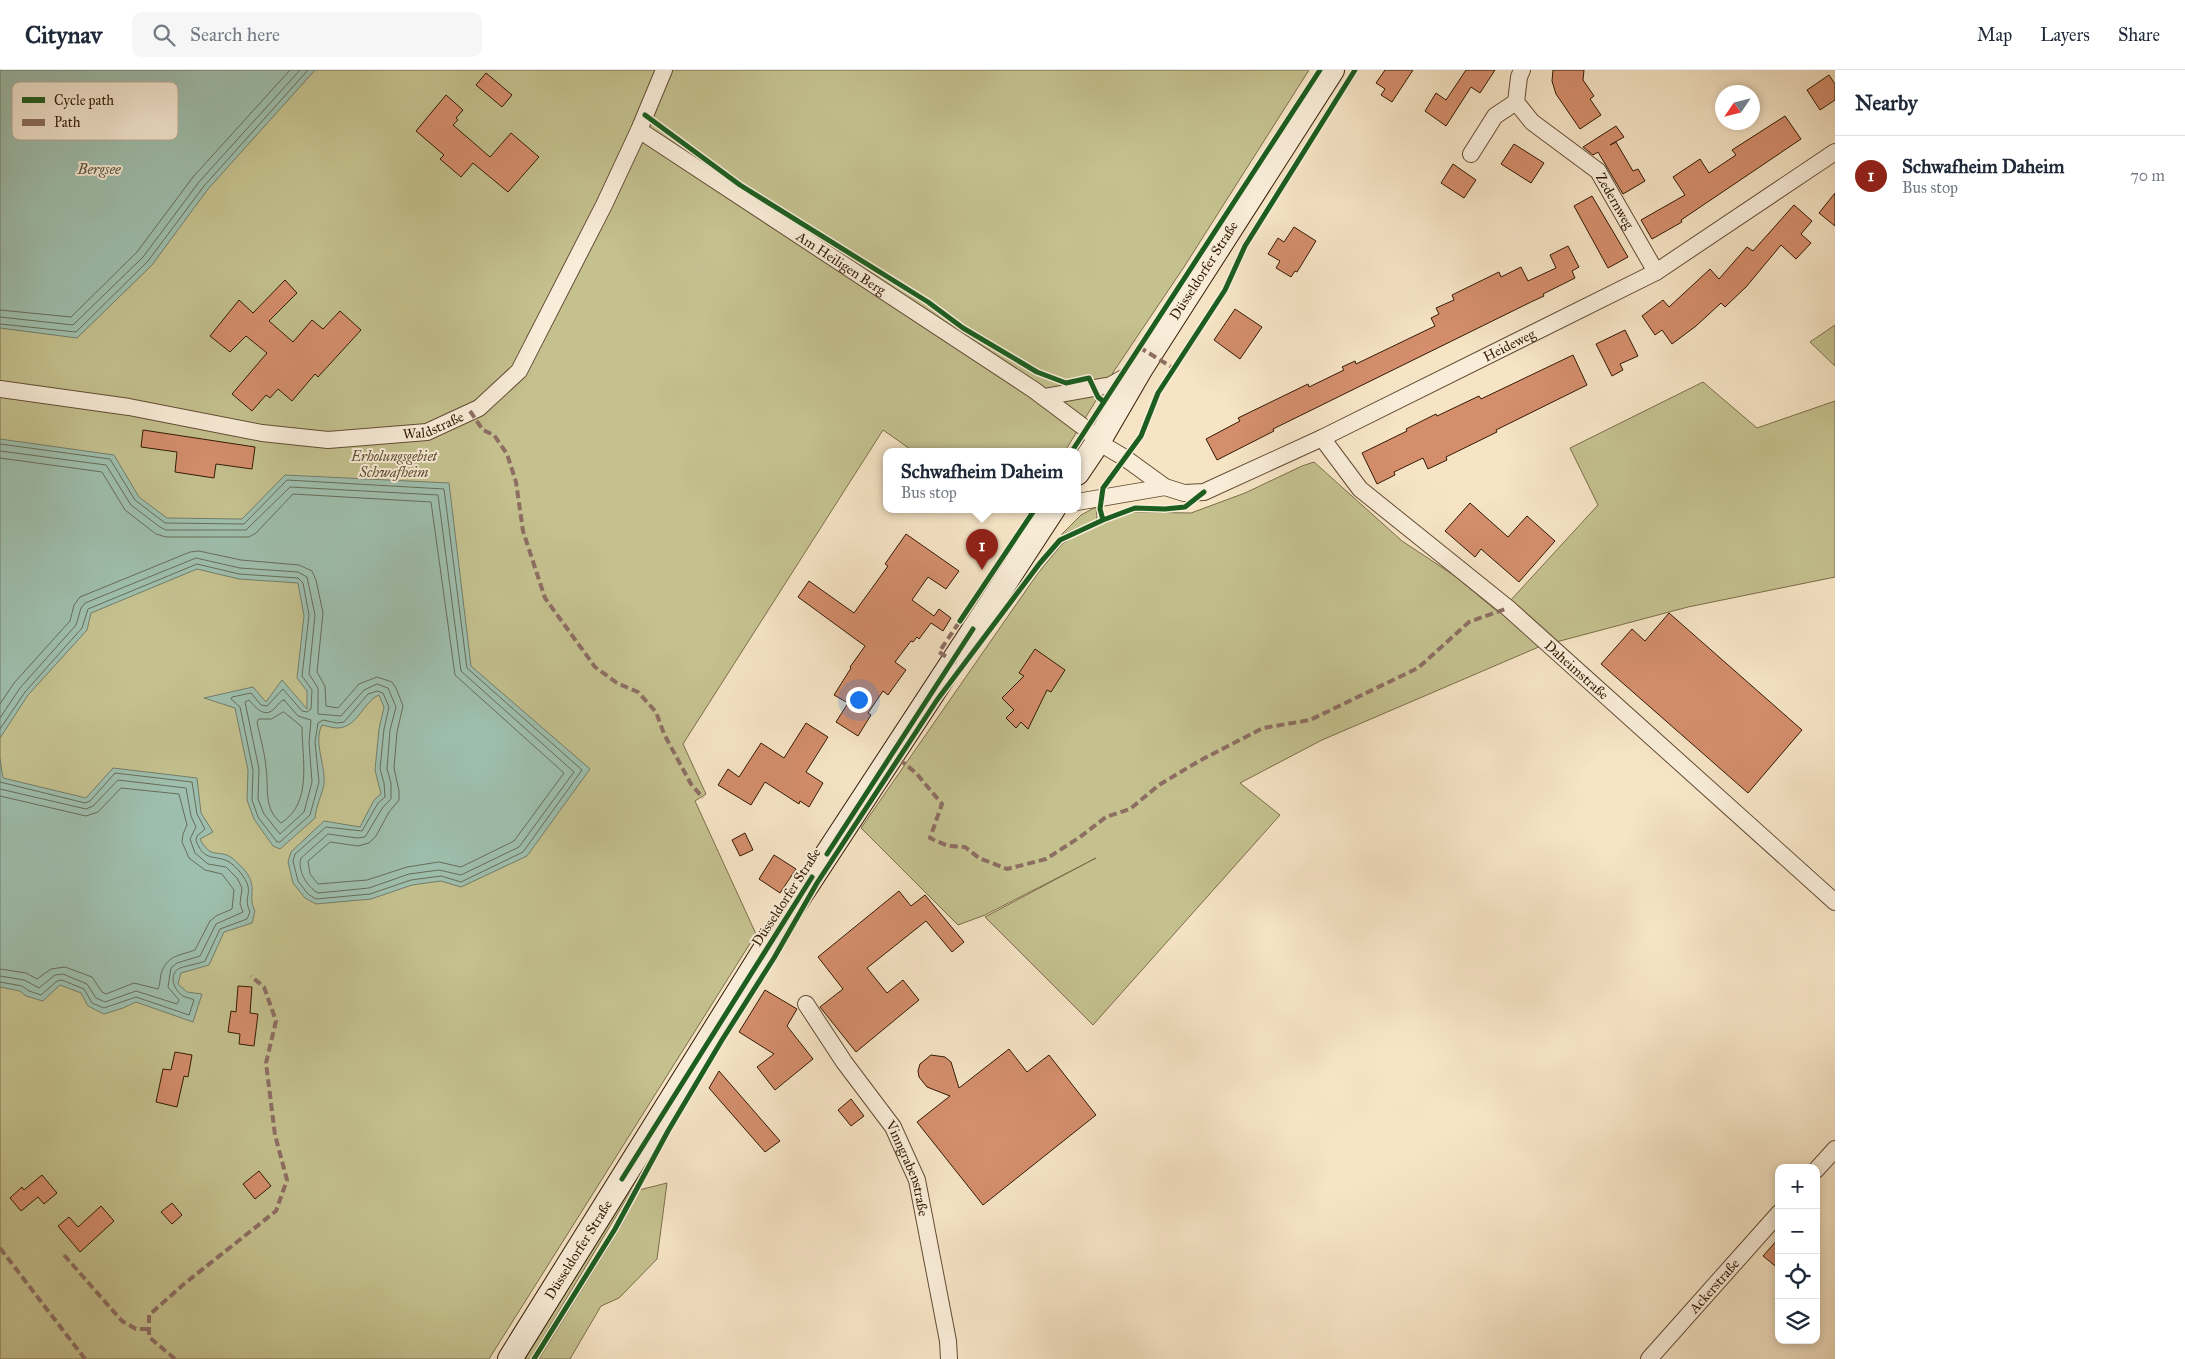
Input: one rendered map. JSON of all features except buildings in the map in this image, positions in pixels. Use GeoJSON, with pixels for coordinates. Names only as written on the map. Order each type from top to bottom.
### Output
{"type":"FeatureCollection","features":[{"type":"Feature","properties":{"kind":"main road","name":"Düsseldorfer Straße"},"geometry":{"type":"LineString","coordinates":[[1081,467],[1098,442],[1141,368],[1332,70]]}},
{"type":"Feature","properties":{"kind":"main road","name":"Düsseldorfer Straße"},"geometry":{"type":"LineString","coordinates":[[510,1359],[769,944],[1053,513]]}},
{"type":"Feature","properties":{"kind":"street","name":"Waldstraße"},"geometry":{"type":"LineString","coordinates":[[0,389],[129,407],[262,433],[328,440],[427,432],[478,408],[519,370],[604,205],[639,130],[664,70]]}},
{"type":"Feature","properties":{"kind":"street"},"geometry":{"type":"LineString","coordinates":[[1471,154],[1495,116],[1516,102],[1519,77],[1522,70]]}},
{"type":"Feature","properties":{"kind":"street","name":"Zedernweg"},"geometry":{"type":"LineString","coordinates":[[1516,102],[1532,122],[1598,171],[1656,272]]}},
{"type":"Feature","properties":{"kind":"street","name":"Am Heiligen Berg"},"geometry":{"type":"LineString","coordinates":[[639,130],[1044,397],[1086,429],[1098,442]]}},
{"type":"Feature","properties":{"kind":"street","name":"Heideweg"},"geometry":{"type":"LineString","coordinates":[[1098,442],[1125,458],[1166,487],[1184,493],[1204,492],[1322,438],[1656,272],[1835,152]]}},
{"type":"Feature","properties":{"kind":"street"},"geometry":{"type":"LineString","coordinates":[[1044,397],[1111,385],[1141,368]]}},
{"type":"Feature","properties":{"kind":"street","name":"Daheimstraße"},"geometry":{"type":"LineString","coordinates":[[1322,438],[1360,489],[1508,608],[1835,902]]}},
{"type":"Feature","properties":{"kind":"street","name":"Heideweg"},"geometry":{"type":"LineString","coordinates":[[1081,501],[1166,487]]}},
{"type":"Feature","properties":{"kind":"street","name":"Vinngrabenstraße"},"geometry":{"type":"LineString","coordinates":[[806,1004],[844,1062],[892,1127],[917,1180],[948,1341],[949,1359]]}},
{"type":"Feature","properties":{"kind":"street"},"geometry":{"type":"LineString","coordinates":[[1820,1166],[1835,1149]]}},
{"type":"Feature","properties":{"kind":"street","name":"Ackerstraße"},"geometry":{"type":"LineString","coordinates":[[1649,1359],[1775,1217]]}},
{"type":"Feature","properties":{"kind":"green space","name":"Erholungsgebiet Schwafheim"},"geometry":{"type":"Polygon","coordinates":[[[0,70],[1309,70],[1184,267],[1114,371],[1067,448],[909,448],[883,430],[683,744],[706,794],[695,801],[756,934],[489,1359],[0,1359],[0,70]]]}},
{"type":"Feature","properties":{"kind":"green space"},"geometry":{"type":"Polygon","coordinates":[[[1835,325],[1835,366],[1810,342],[1835,325]]]}},
{"type":"Feature","properties":{"kind":"green space"},"geometry":{"type":"Polygon","coordinates":[[[1703,382],[1757,428],[1835,401],[1835,577],[1688,607],[1541,646],[1322,740],[1240,783],[1280,815],[1093,1025],[985,917],[1096,858],[985,915],[958,925],[861,828],[1038,573],[1062,544],[1081,533],[1131,512],[1191,513],[1245,493],[1314,462],[1402,541],[1455,576],[1499,613],[1598,505],[1570,448],[1703,382]]]}},
{"type":"Feature","properties":{"kind":"green space"},"geometry":{"type":"Polygon","coordinates":[[[1096,507],[1097,518],[1094,521],[1061,535],[1081,515],[1096,507]]]}},
{"type":"Feature","properties":{"kind":"green space"},"geometry":{"type":"Polygon","coordinates":[[[650,1154],[633,1188],[530,1359],[525,1359],[650,1154]]]}},
{"type":"Feature","properties":{"kind":"green space"},"geometry":{"type":"Polygon","coordinates":[[[667,1183],[657,1259],[619,1298],[601,1306],[570,1359],[539,1359],[621,1226],[639,1190],[667,1183]]]}},
{"type":"Feature","properties":{"kind":"water","name":"Bergsee"},"geometry":{"type":"Polygon","coordinates":[[[0,70],[315,70],[208,189],[152,265],[77,338],[0,328],[0,70]]]}},
{"type":"Feature","properties":{"kind":"water"},"geometry":{"type":"Polygon","coordinates":[[[0,439],[114,455],[139,497],[167,518],[242,519],[285,475],[449,483],[471,666],[590,769],[527,856],[461,887],[441,881],[412,885],[371,899],[316,904],[305,898],[293,883],[288,862],[291,852],[324,821],[360,827],[374,800],[381,794],[375,770],[379,729],[384,707],[379,695],[373,698],[356,719],[345,727],[336,728],[322,725],[319,746],[324,784],[315,818],[280,849],[273,846],[254,819],[247,800],[248,770],[235,708],[204,698],[253,687],[266,702],[282,680],[307,709],[307,691],[297,678],[304,616],[298,583],[239,579],[197,569],[91,613],[87,630],[28,695],[0,738],[0,439]]]}},
{"type":"Feature","properties":{"kind":"water"},"geometry":{"type":"Polygon","coordinates":[[[0,759],[3,778],[86,798],[113,768],[197,778],[201,813],[213,832],[200,839],[208,850],[227,855],[246,872],[250,878],[255,911],[252,923],[224,932],[209,965],[181,973],[178,984],[187,992],[202,994],[193,1022],[136,1002],[104,1014],[88,1006],[81,993],[60,985],[43,1001],[26,996],[20,991],[0,987],[0,759]]]}},
{"type":"Feature","properties":{"kind":"marked path"},"geometry":{"type":"LineString","coordinates":[[1139,347],[1173,368]]}},
{"type":"Feature","properties":{"kind":"marked path"},"geometry":{"type":"LineString","coordinates":[[470,411],[483,430],[494,435],[507,454],[516,482],[523,531],[545,598],[595,667],[617,683],[638,692],[656,712],[664,734],[691,784],[703,798]]}},
{"type":"Feature","properties":{"kind":"marked path"},"geometry":{"type":"LineString","coordinates":[[899,759],[916,773],[942,804],[930,838],[948,846],[965,847],[979,858],[1007,869],[1046,859],[1106,817],[1130,809],[1159,785],[1199,761],[1263,728],[1310,720],[1418,668],[1469,622],[1508,608]]}},
{"type":"Feature","properties":{"kind":"marked path"},"geometry":{"type":"LineString","coordinates":[[956,663],[939,652],[960,621]]}},
{"type":"Feature","properties":{"kind":"marked path"},"geometry":{"type":"LineString","coordinates":[[175,1359],[149,1337],[149,1315],[184,1284],[276,1211],[287,1180],[275,1135],[266,1063],[276,1021],[264,987],[251,976]]}},
{"type":"Feature","properties":{"kind":"marked path"},"geometry":{"type":"LineString","coordinates":[[0,1248],[85,1359]]}},
{"type":"Feature","properties":{"kind":"marked path"},"geometry":{"type":"LineString","coordinates":[[64,1255],[122,1321],[136,1329],[149,1329]]}},
{"type":"Feature","properties":{"kind":"cycle path"},"geometry":{"type":"LineString","coordinates":[[1074,448],[1320,70]]}},
{"type":"Feature","properties":{"kind":"cycle path"},"geometry":{"type":"LineString","coordinates":[[534,1359],[615,1229],[668,1131],[774,958],[817,883],[937,700],[1040,563],[1060,540],[1103,520],[1100,509],[1103,488],[1141,436],[1158,393],[1225,290],[1245,246],[1355,70]]}},
{"type":"Feature","properties":{"kind":"cycle path"},"geometry":{"type":"LineString","coordinates":[[645,115],[740,185],[928,302],[963,328],[1037,372],[1066,383],[1089,378],[1098,397],[1104,402]]}},
{"type":"Feature","properties":{"kind":"cycle path"},"geometry":{"type":"LineString","coordinates":[[1103,520],[1135,508],[1165,509],[1185,507],[1204,492]]}},
{"type":"Feature","properties":{"kind":"cycle path"},"geometry":{"type":"LineString","coordinates":[[960,621],[1032,513]]}},
{"type":"Feature","properties":{"kind":"cycle path"},"geometry":{"type":"LineString","coordinates":[[827,854],[973,629]]}},
{"type":"Feature","properties":{"kind":"cycle path"},"geometry":{"type":"LineString","coordinates":[[622,1179],[812,877]]}},
{"type":"Feature","properties":{"kind":"place","name":"Schwafheim Daheim"},"geometry":{"type":"Point","coordinates":[982,570]}}]}
